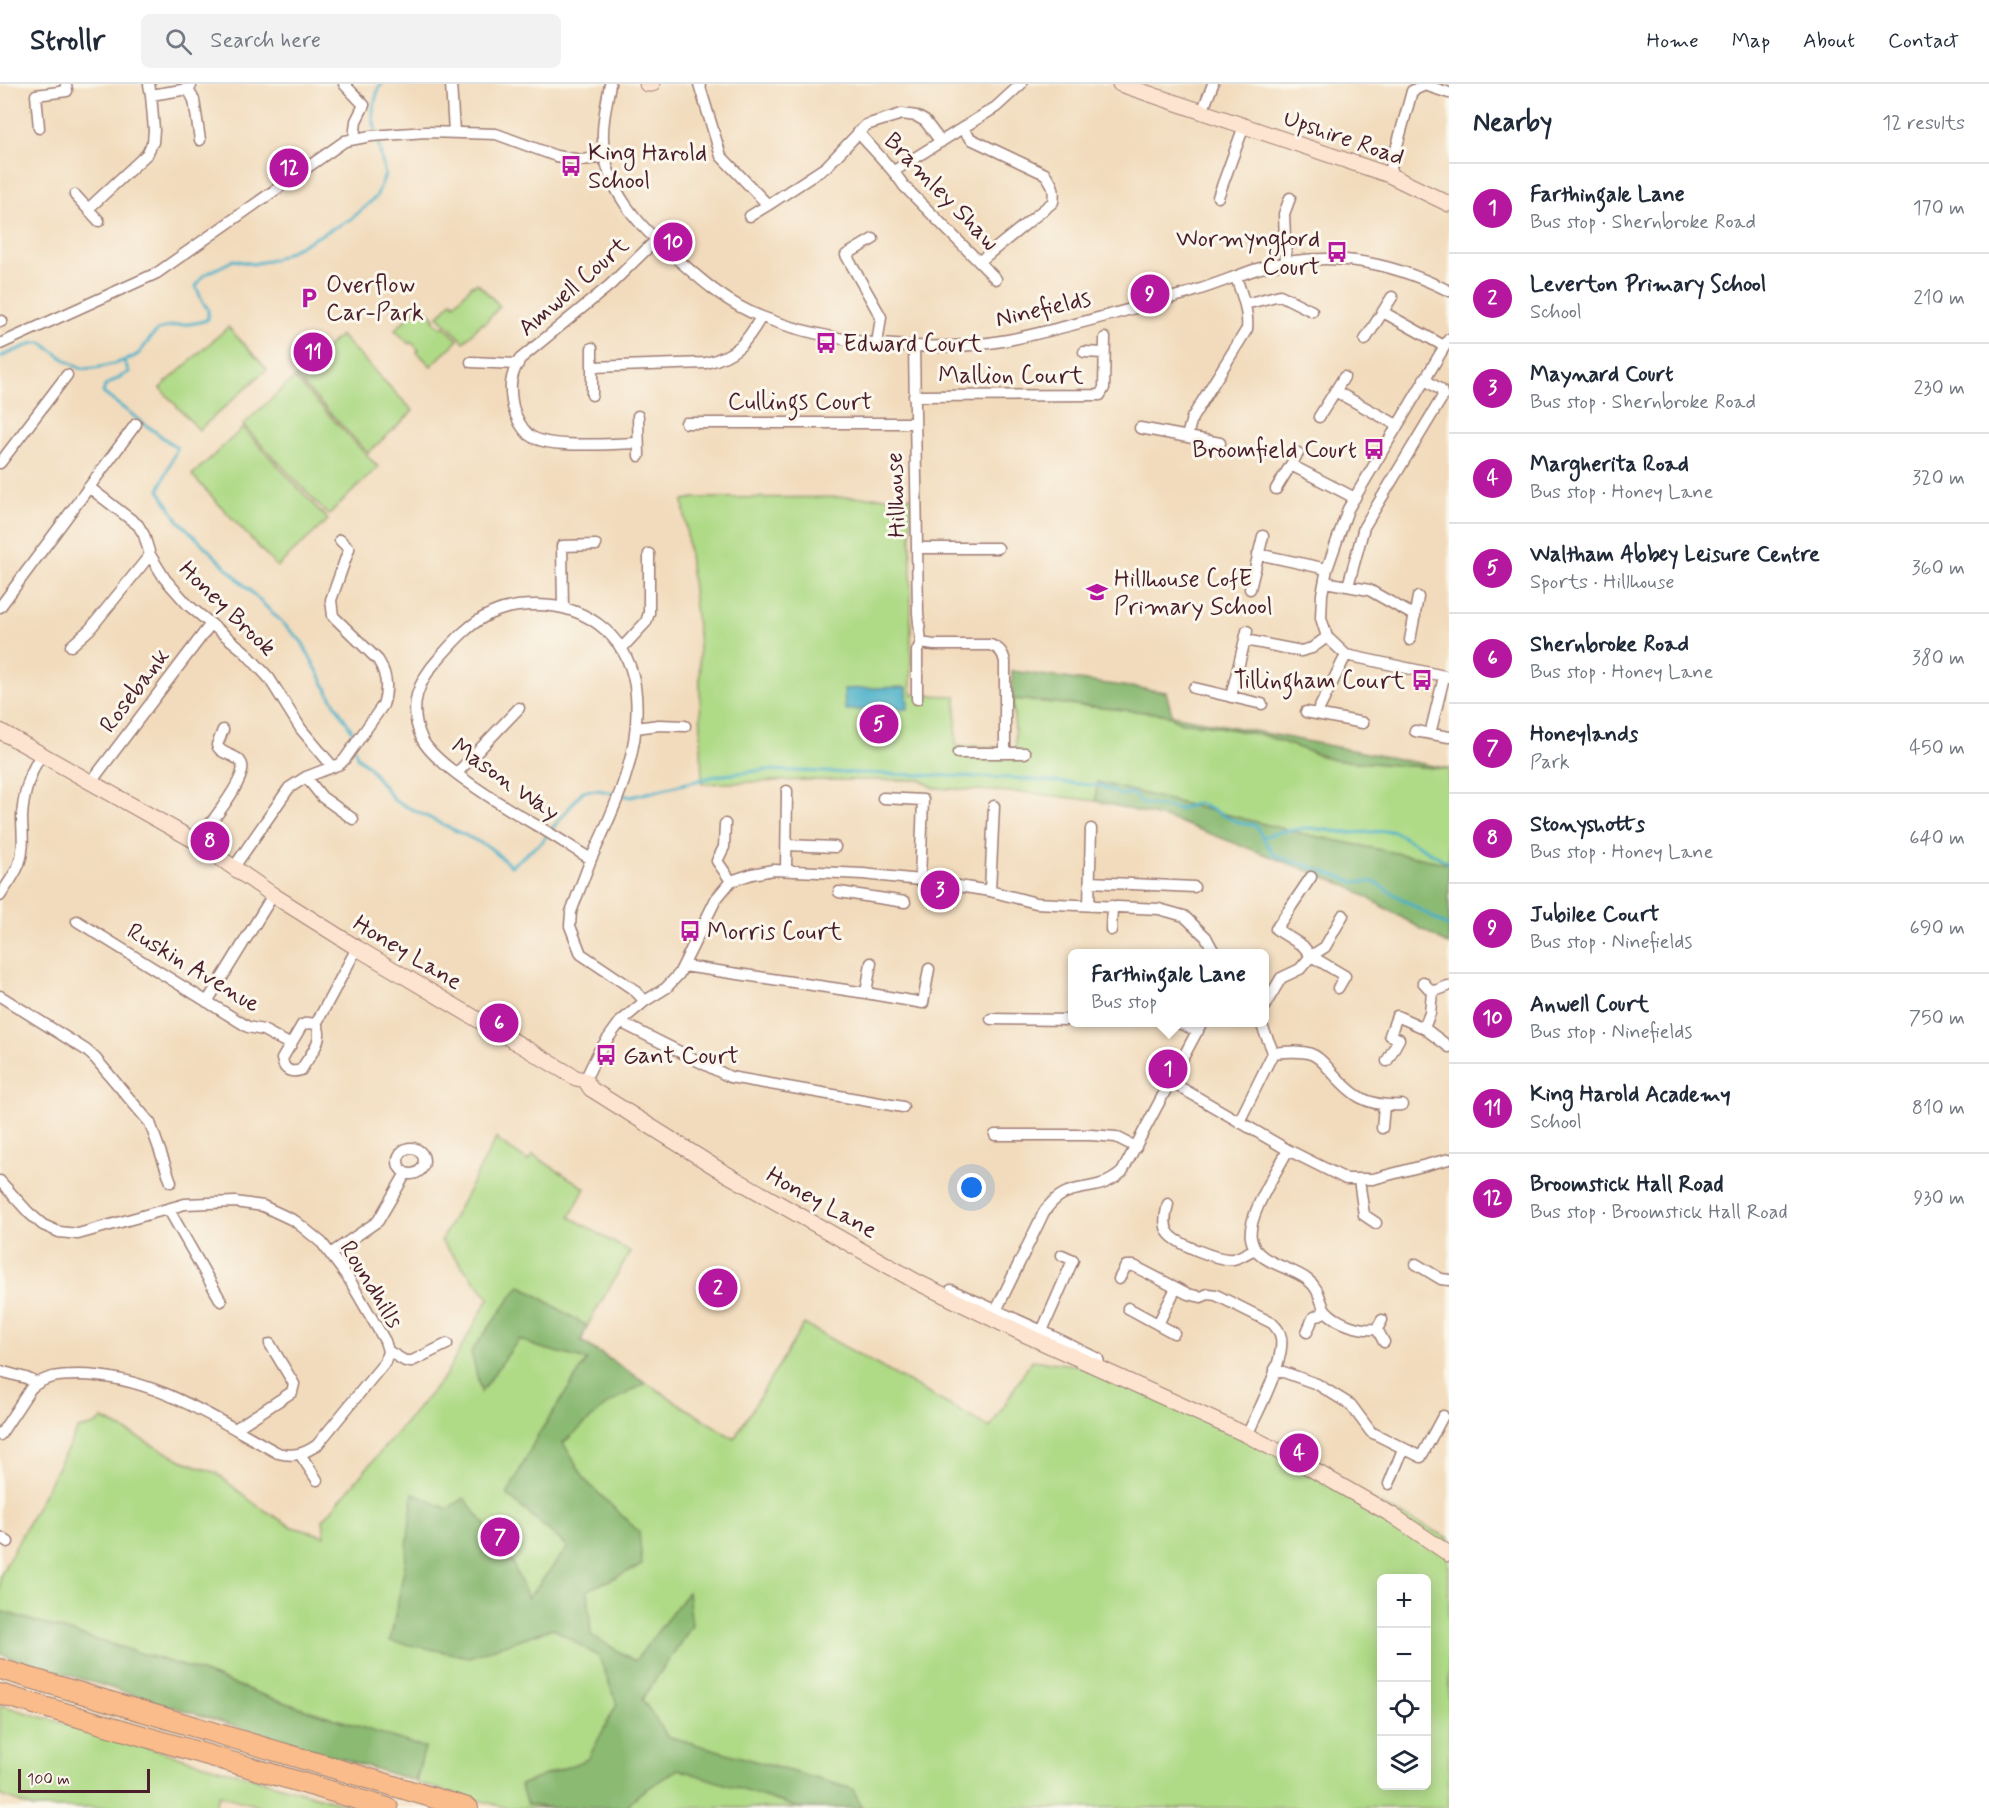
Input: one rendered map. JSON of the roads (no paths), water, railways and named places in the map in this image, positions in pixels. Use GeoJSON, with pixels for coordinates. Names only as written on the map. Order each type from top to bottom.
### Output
{"type":"FeatureCollection","features":[{"type":"Feature","properties":{"kind":"highway"},"geometry":{"type":"LineString","coordinates":[[0,1669],[468,1808]]}},
{"type":"Feature","properties":{"kind":"highway"},"geometry":{"type":"LineString","coordinates":[[0,1694],[388,1808]]}},
{"type":"Feature","properties":{"kind":"street"},"geometry":{"type":"LineString","coordinates":[[39,128],[36,95],[67,91],[66,84]]}},
{"type":"Feature","properties":{"kind":"street"},"geometry":{"type":"LineString","coordinates":[[344,84],[364,105],[356,121],[354,139]]}},
{"type":"Feature","properties":{"kind":"street"},"geometry":{"type":"LineString","coordinates":[[451,84],[454,132]]}},
{"type":"Feature","properties":{"kind":"street","name":"Ninefields"},"geometry":{"type":"LineString","coordinates":[[610,84],[602,138],[604,157],[614,188],[626,207],[656,240],[707,285],[722,295],[761,317],[835,338],[877,344],[914,345],[962,345],[1007,340],[1192,292],[1260,268],[1286,262],[1328,258],[1359,260],[1397,269],[1449,291]]}},
{"type":"Feature","properties":{"kind":"street"},"geometry":{"type":"LineString","coordinates":[[647,84],[652,84]]}},
{"type":"Feature","properties":{"kind":"street"},"geometry":{"type":"LineString","coordinates":[[699,84],[722,156],[768,205]]}},
{"type":"Feature","properties":{"kind":"street"},"geometry":{"type":"LineString","coordinates":[[894,171],[996,107],[1021,84]]}},
{"type":"Feature","properties":{"kind":"street","name":"Upshire Road"},"geometry":{"type":"LineString","coordinates":[[1120,84],[1389,176],[1449,204]]}},
{"type":"Feature","properties":{"kind":"street"},"geometry":{"type":"LineString","coordinates":[[1202,112],[1213,84]]}},
{"type":"Feature","properties":{"kind":"street"},"geometry":{"type":"LineString","coordinates":[[1389,176],[1413,91],[1425,85],[1449,93]]}},
{"type":"Feature","properties":{"kind":"street"},"geometry":{"type":"LineString","coordinates":[[88,209],[147,154],[153,142],[154,130],[150,89],[190,87],[200,140]]}},
{"type":"Feature","properties":{"kind":"street"},"geometry":{"type":"LineString","coordinates":[[750,216],[826,167],[866,125],[902,114],[916,116],[925,121],[940,142]]}},
{"type":"Feature","properties":{"kind":"street"},"geometry":{"type":"LineString","coordinates":[[1218,197],[1244,126]]}},
{"type":"Feature","properties":{"kind":"street"},"geometry":{"type":"LineString","coordinates":[[962,129],[970,139],[1045,174],[1055,192],[1053,202],[980,261]]}},
{"type":"Feature","properties":{"kind":"street"},"geometry":{"type":"LineString","coordinates":[[0,344],[157,273],[345,141],[385,134],[454,132],[496,134],[564,157],[582,160],[604,157]]}},
{"type":"Feature","properties":{"kind":"street","name":"Bramley Shaw"},"geometry":{"type":"LineString","coordinates":[[858,132],[882,161],[894,171],[904,186],[996,279]]}},
{"type":"Feature","properties":{"kind":"street"},"geometry":{"type":"LineString","coordinates":[[75,195],[99,221]]}},
{"type":"Feature","properties":{"kind":"street"},"geometry":{"type":"LineString","coordinates":[[1286,262],[1284,214],[1290,198]]}},
{"type":"Feature","properties":{"kind":"street"},"geometry":{"type":"LineString","coordinates":[[873,239],[846,255],[881,317],[877,344]]}},
{"type":"Feature","properties":{"kind":"street","name":"Amwell Court"},"geometry":{"type":"LineString","coordinates":[[638,443],[562,444],[542,441],[530,435],[515,413],[510,384],[513,369],[520,359],[610,285],[656,240]]}},
{"type":"Feature","properties":{"kind":"street"},"geometry":{"type":"LineString","coordinates":[[1187,436],[1192,418],[1247,328],[1245,304],[1236,277]]}},
{"type":"Feature","properties":{"kind":"street"},"geometry":{"type":"LineString","coordinates":[[1245,304],[1280,295],[1312,311]]}},
{"type":"Feature","properties":{"kind":"street"},"geometry":{"type":"LineString","coordinates":[[1365,340],[1392,297]]}},
{"type":"Feature","properties":{"kind":"street"},"geometry":{"type":"LineString","coordinates":[[1383,312],[1447,342],[1348,509],[1327,569],[1321,618],[1327,637],[1346,655],[1446,677],[1430,734]]}},
{"type":"Feature","properties":{"kind":"street"},"geometry":{"type":"LineString","coordinates":[[592,367],[706,363],[723,358],[738,350],[761,317]]}},
{"type":"Feature","properties":{"kind":"street","name":"Mallion Court"},"geometry":{"type":"LineString","coordinates":[[914,396],[1100,394],[1104,388],[1105,338]]}},
{"type":"Feature","properties":{"kind":"street","name":"Hillhouse"},"geometry":{"type":"LineString","coordinates":[[914,345],[918,613],[921,643],[917,651],[917,699]]}},
{"type":"Feature","properties":{"kind":"street"},"geometry":{"type":"LineString","coordinates":[[592,348],[592,395]]}},
{"type":"Feature","properties":{"kind":"street","name":"Mallion Court"},"geometry":{"type":"LineString","coordinates":[[1084,352],[1104,353]]}},
{"type":"Feature","properties":{"kind":"street","name":"Amwell Court"},"geometry":{"type":"LineString","coordinates":[[471,362],[518,364]]}},
{"type":"Feature","properties":{"kind":"street"},"geometry":{"type":"LineString","coordinates":[[0,463],[67,375]]}},
{"type":"Feature","properties":{"kind":"street"},"geometry":{"type":"LineString","coordinates":[[1319,417],[1344,377]]}},
{"type":"Feature","properties":{"kind":"street"},"geometry":{"type":"LineString","coordinates":[[1348,586],[1364,527],[1443,396],[1441,390],[1424,379]]}},
{"type":"Feature","properties":{"kind":"street"},"geometry":{"type":"LineString","coordinates":[[1335,391],[1397,425]]}},
{"type":"Feature","properties":{"kind":"street"},"geometry":{"type":"LineString","coordinates":[[638,416],[639,456]]}},
{"type":"Feature","properties":{"kind":"street","name":"Cullings Court"},"geometry":{"type":"LineString","coordinates":[[686,423],[914,423]]}},
{"type":"Feature","properties":{"kind":"street"},"geometry":{"type":"LineString","coordinates":[[0,607],[136,424]]}},
{"type":"Feature","properties":{"kind":"street"},"geometry":{"type":"LineString","coordinates":[[1140,428],[1220,443]]}},
{"type":"Feature","properties":{"kind":"street"},"geometry":{"type":"LineString","coordinates":[[1276,489],[1298,453]]}},
{"type":"Feature","properties":{"kind":"street"},"geometry":{"type":"LineString","coordinates":[[1291,465],[1354,498]]}},
{"type":"Feature","properties":{"kind":"street","name":"Honey Brook"},"geometry":{"type":"LineString","coordinates":[[90,488],[138,525],[144,534],[150,555],[175,591],[210,625],[244,651],[269,678],[301,729],[333,767]]}},
{"type":"Feature","properties":{"kind":"street"},"geometry":{"type":"LineString","coordinates":[[1250,589],[1263,536]]}},
{"type":"Feature","properties":{"kind":"street"},"geometry":{"type":"LineString","coordinates":[[234,867],[289,789],[306,777],[340,764],[386,698],[386,679],[378,660],[333,616],[331,600],[349,549],[340,540]]}},
{"type":"Feature","properties":{"kind":"street"},"geometry":{"type":"LineString","coordinates":[[563,607],[562,546],[596,545]]}},
{"type":"Feature","properties":{"kind":"street"},"geometry":{"type":"LineString","coordinates":[[918,548],[998,548]]}},
{"type":"Feature","properties":{"kind":"street"},"geometry":{"type":"LineString","coordinates":[[621,650],[646,622],[649,613],[649,554]]}},
{"type":"Feature","properties":{"kind":"street"},"geometry":{"type":"LineString","coordinates":[[1258,554],[1327,569]]}},
{"type":"Feature","properties":{"kind":"street"},"geometry":{"type":"LineString","coordinates":[[71,646],[90,629],[150,555]]}},
{"type":"Feature","properties":{"kind":"street"},"geometry":{"type":"LineString","coordinates":[[1325,582],[1369,590],[1415,616]]}},
{"type":"Feature","properties":{"kind":"street"},"geometry":{"type":"LineString","coordinates":[[1410,640],[1418,597]]}},
{"type":"Feature","properties":{"kind":"street","name":"Mason Way"},"geometry":{"type":"LineString","coordinates":[[591,859],[519,817],[457,773],[429,750],[417,727],[415,713],[417,692],[426,673],[468,628],[490,613],[524,605],[563,607],[600,625],[621,650],[634,683],[637,708],[636,728],[627,777],[591,859],[571,912],[570,926],[581,954],[633,989],[645,1001]]}},
{"type":"Feature","properties":{"kind":"street","name":"Rosebank"},"geometry":{"type":"LineString","coordinates":[[91,782],[210,625]]}},
{"type":"Feature","properties":{"kind":"street"},"geometry":{"type":"LineString","coordinates":[[1231,697],[1246,636],[1301,651],[1312,648],[1327,637]]}},
{"type":"Feature","properties":{"kind":"street"},"geometry":{"type":"LineString","coordinates":[[921,643],[990,645],[998,648],[1003,654],[1005,662],[1005,753]]}},
{"type":"Feature","properties":{"kind":"street"},"geometry":{"type":"LineString","coordinates":[[1346,655],[1312,712],[1363,723]]}},
{"type":"Feature","properties":{"kind":"street"},"geometry":{"type":"LineString","coordinates":[[1194,688],[1262,704]]}},
{"type":"Feature","properties":{"kind":"street"},"geometry":{"type":"LineString","coordinates":[[457,773],[519,708]]}},
{"type":"Feature","properties":{"kind":"street"},"geometry":{"type":"LineString","coordinates":[[636,728],[659,725],[685,726]]}},
{"type":"Feature","properties":{"kind":"street"},"geometry":{"type":"LineString","coordinates":[[197,842],[223,808],[241,777],[243,766],[240,761],[235,756],[225,754],[218,749],[219,737],[223,730]]}},
{"type":"Feature","properties":{"kind":"street","name":"Honey Lane"},"geometry":{"type":"LineString","coordinates":[[0,731],[197,842],[273,895],[357,948],[576,1078],[585,1080],[591,1089],[723,1172],[917,1282],[994,1315],[1100,1368],[1247,1435],[1392,1515],[1449,1554]]}},
{"type":"Feature","properties":{"kind":"street"},"geometry":{"type":"LineString","coordinates":[[1415,731],[1449,737]]}},
{"type":"Feature","properties":{"kind":"street"},"geometry":{"type":"LineString","coordinates":[[958,753],[1025,753]]}},
{"type":"Feature","properties":{"kind":"street"},"geometry":{"type":"LineString","coordinates":[[0,896],[19,864],[24,841],[22,816],[25,794],[37,760],[42,754]]}},
{"type":"Feature","properties":{"kind":"street"},"geometry":{"type":"LineString","coordinates":[[306,777],[322,797],[353,819]]}},
{"type":"Feature","properties":{"kind":"street"},"geometry":{"type":"LineString","coordinates":[[786,869],[787,791]]}},
{"type":"Feature","properties":{"kind":"street"},"geometry":{"type":"LineString","coordinates":[[883,798],[923,800],[920,880]]}},
{"type":"Feature","properties":{"kind":"street"},"geometry":{"type":"LineString","coordinates":[[990,891],[994,806]]}},
{"type":"Feature","properties":{"kind":"street"},"geometry":{"type":"LineString","coordinates":[[725,824],[724,847],[717,861],[731,881]]}},
{"type":"Feature","properties":{"kind":"street"},"geometry":{"type":"LineString","coordinates":[[1089,905],[1091,829]]}},
{"type":"Feature","properties":{"kind":"street"},"geometry":{"type":"LineString","coordinates":[[787,845],[835,847]]}},
{"type":"Feature","properties":{"kind":"street"},"geometry":{"type":"LineString","coordinates":[[585,1080],[599,1051],[620,1022],[645,1001],[666,988],[679,974],[716,899],[731,881],[752,874],[786,869],[863,874],[990,891],[1036,903],[1159,909],[1184,916],[1206,937],[1212,949]]}},
{"type":"Feature","properties":{"kind":"street"},"geometry":{"type":"LineString","coordinates":[[862,896],[863,874]]}},
{"type":"Feature","properties":{"kind":"street"},"geometry":{"type":"LineString","coordinates":[[1311,877],[1276,929],[1303,946],[1311,956],[1345,976],[1338,988]]}},
{"type":"Feature","properties":{"kind":"street"},"geometry":{"type":"LineString","coordinates":[[1090,882],[1194,887]]}},
{"type":"Feature","properties":{"kind":"street"},"geometry":{"type":"LineString","coordinates":[[839,892],[905,902]]}},
{"type":"Feature","properties":{"kind":"street"},"geometry":{"type":"LineString","coordinates":[[207,1002],[273,895]]}},
{"type":"Feature","properties":{"kind":"street"},"geometry":{"type":"LineString","coordinates":[[1111,930],[1112,906]]}},
{"type":"Feature","properties":{"kind":"street"},"geometry":{"type":"LineString","coordinates":[[1269,999],[1281,978],[1300,969],[1311,956],[1325,947],[1343,915]]}},
{"type":"Feature","properties":{"kind":"street","name":"Ruskin Avenue"},"geometry":{"type":"LineString","coordinates":[[77,921],[248,1027],[263,1030],[291,1045]]}},
{"type":"Feature","properties":{"kind":"street"},"geometry":{"type":"LineString","coordinates":[[316,1024],[357,948]]}},
{"type":"Feature","properties":{"kind":"street"},"geometry":{"type":"LineString","coordinates":[[866,993],[871,963]]}},
{"type":"Feature","properties":{"kind":"street"},"geometry":{"type":"LineString","coordinates":[[684,966],[923,1003],[929,969]]}},
{"type":"Feature","properties":{"kind":"street"},"geometry":{"type":"LineString","coordinates":[[1423,982],[1432,992],[1430,1013],[1424,1028]]}},
{"type":"Feature","properties":{"kind":"street"},"geometry":{"type":"LineString","coordinates":[[1432,992],[1448,986]]}},
{"type":"Feature","properties":{"kind":"street"},"geometry":{"type":"LineString","coordinates":[[0,996],[95,1058],[150,1123],[171,1182]]}},
{"type":"Feature","properties":{"kind":"street"},"geometry":{"type":"LineString","coordinates":[[1387,1061],[1399,1039],[1390,1035],[1397,1016],[1424,1028],[1449,1047]]}},
{"type":"Feature","properties":{"kind":"street"},"geometry":{"type":"LineString","coordinates":[[991,1019],[1068,1020]]}},
{"type":"Feature","properties":{"kind":"street"},"geometry":{"type":"LineString","coordinates":[[620,1022],[730,1077],[903,1107]]}},
{"type":"Feature","properties":{"kind":"street"},"geometry":{"type":"LineString","coordinates":[[316,1024],[321,1037],[301,1070],[295,1072],[287,1070],[283,1066],[282,1059],[302,1025],[316,1024]]}},
{"type":"Feature","properties":{"kind":"street"},"geometry":{"type":"LineString","coordinates":[[994,1315],[1044,1212],[1052,1201],[1063,1192],[1098,1186],[1112,1180],[1122,1172],[1200,1027]]}},
{"type":"Feature","properties":{"kind":"street"},"geometry":{"type":"LineString","coordinates":[[1239,1122],[1273,1053],[1263,1027]]}},
{"type":"Feature","properties":{"kind":"street"},"geometry":{"type":"LineString","coordinates":[[1273,1053],[1310,1054],[1320,1060],[1342,1085],[1365,1101],[1384,1106],[1402,1105]]}},
{"type":"Feature","properties":{"kind":"street"},"geometry":{"type":"LineString","coordinates":[[1171,1082],[1288,1150],[1346,1179],[1359,1180],[1387,1176],[1449,1159]]}},
{"type":"Feature","properties":{"kind":"street"},"geometry":{"type":"LineString","coordinates":[[1382,1128],[1384,1106]]}},
{"type":"Feature","properties":{"kind":"street"},"geometry":{"type":"LineString","coordinates":[[995,1135],[1116,1137],[1136,1147]]}},
{"type":"Feature","properties":{"kind":"street"},"geometry":{"type":"LineString","coordinates":[[1288,1150],[1252,1218],[1251,1237],[1255,1249],[1282,1268],[1306,1278],[1316,1288],[1326,1311],[1360,1329],[1379,1325],[1384,1342]]}},
{"type":"Feature","properties":{"kind":"street"},"geometry":{"type":"LineString","coordinates":[[330,1254],[378,1221],[406,1173]]}},
{"type":"Feature","properties":{"kind":"street"},"geometry":{"type":"LineString","coordinates":[[1359,1180],[1364,1215],[1376,1223]]}},
{"type":"Feature","properties":{"kind":"street","name":"Roundhills"},"geometry":{"type":"LineString","coordinates":[[0,1181],[29,1214],[43,1225],[59,1232],[78,1234],[185,1204],[235,1202],[263,1206],[295,1221],[322,1243],[358,1294],[385,1341],[388,1351],[385,1362],[317,1445],[306,1453],[300,1454]]}},
{"type":"Feature","properties":{"kind":"street"},"geometry":{"type":"LineString","coordinates":[[1168,1204],[1165,1221],[1167,1232],[1187,1245],[1216,1259],[1235,1259],[1255,1249]]}},
{"type":"Feature","properties":{"kind":"street"},"geometry":{"type":"LineString","coordinates":[[169,1209],[220,1301]]}},
{"type":"Feature","properties":{"kind":"street"},"geometry":{"type":"LineString","coordinates":[[1042,1331],[1073,1260],[1062,1255]]}},
{"type":"Feature","properties":{"kind":"street"},"geometry":{"type":"LineString","coordinates":[[1416,1264],[1441,1279],[1449,1280]]}},
{"type":"Feature","properties":{"kind":"street"},"geometry":{"type":"LineString","coordinates":[[1119,1279],[1126,1266],[1134,1266],[1188,1294],[1202,1297],[1216,1294],[1272,1323],[1278,1329],[1281,1337],[1280,1356],[1247,1435]]}},
{"type":"Feature","properties":{"kind":"street"},"geometry":{"type":"LineString","coordinates":[[1158,1324],[1176,1288]]}},
{"type":"Feature","properties":{"kind":"street"},"geometry":{"type":"LineString","coordinates":[[1128,1308],[1174,1333]]}},
{"type":"Feature","properties":{"kind":"street"},"geometry":{"type":"LineString","coordinates":[[1307,1332],[1313,1318],[1326,1311]]}},
{"type":"Feature","properties":{"kind":"street","name":"Honey Lane"},"geometry":{"type":"LineString","coordinates":[[994,1315],[1042,1331],[1098,1359],[1100,1368]]}},
{"type":"Feature","properties":{"kind":"street"},"geometry":{"type":"LineString","coordinates":[[235,1429],[292,1392],[294,1384],[270,1344]]}},
{"type":"Feature","properties":{"kind":"street"},"geometry":{"type":"LineString","coordinates":[[388,1351],[405,1361],[412,1361],[447,1344]]}},
{"type":"Feature","properties":{"kind":"street"},"geometry":{"type":"LineString","coordinates":[[1275,1369],[1317,1384],[1351,1405],[1371,1432],[1421,1458],[1443,1416]]}},
{"type":"Feature","properties":{"kind":"street"},"geometry":{"type":"LineString","coordinates":[[0,1371],[37,1383]]}},
{"type":"Feature","properties":{"kind":"street"},"geometry":{"type":"LineString","coordinates":[[0,1435],[31,1388],[37,1383],[60,1375],[91,1375],[129,1380],[185,1402],[278,1453],[291,1457],[300,1454],[317,1480]]}},
{"type":"Feature","properties":{"kind":"street"},"geometry":{"type":"LineString","coordinates":[[1389,1484],[1402,1449]]}},
{"type":"Feature","properties":{"kind":"water"},"geometry":{"type":"Polygon","coordinates":[[[907,687],[908,709],[845,710],[844,689],[907,687]]]}},
{"type":"Feature","properties":{"kind":"waterway"},"geometry":{"type":"LineString","coordinates":[[0,357],[34,343],[42,343],[80,368],[101,367],[127,360],[138,354],[159,330],[208,319],[208,309],[196,286],[204,275],[234,260],[253,264],[275,259],[351,219],[376,197],[385,175],[373,118],[373,108],[382,84]]}},
{"type":"Feature","properties":{"kind":"waterway"},"geometry":{"type":"LineString","coordinates":[[124,361],[129,372],[105,386],[103,393],[177,448],[159,490],[178,520],[302,642],[352,731],[354,739]]}},
{"type":"Feature","properties":{"kind":"waterway"},"geometry":{"type":"LineString","coordinates":[[355,749],[357,757],[368,766],[395,801],[489,847],[511,866],[543,841],[547,835]]}},
{"type":"Feature","properties":{"kind":"waterway"},"geometry":{"type":"LineString","coordinates":[[623,795],[631,797],[716,776],[764,770],[1012,778],[1102,786],[1121,795],[1132,793],[1143,804],[1179,809],[1198,803],[1239,823],[1255,825],[1274,855],[1355,882],[1374,882],[1449,927]]}},
{"type":"Feature","properties":{"kind":"waterway"},"geometry":{"type":"LineString","coordinates":[[551,830],[583,791],[598,790],[616,794]]}},
{"type":"Feature","properties":{"kind":"waterway"},"geometry":{"type":"LineString","coordinates":[[1263,837],[1284,831],[1310,828],[1349,833],[1393,831],[1449,863]]}},
{"type":"Feature","properties":{"kind":"place","name":"King Harold School"},"geometry":{"type":"Point","coordinates":[571,166]}},
{"type":"Feature","properties":{"kind":"place","name":"Broomstick Hall Road"},"geometry":{"type":"Point","coordinates":[289,168]}},
{"type":"Feature","properties":{"kind":"place","name":"Anwell Court"},"geometry":{"type":"Point","coordinates":[673,242]}},
{"type":"Feature","properties":{"kind":"place","name":"Wormyngford Court"},"geometry":{"type":"Point","coordinates":[1337,252]}},
{"type":"Feature","properties":{"kind":"place","name":"Jubilee Court"},"geometry":{"type":"Point","coordinates":[1150,294]}},
{"type":"Feature","properties":{"kind":"place","name":"Overflow Car-Park"},"geometry":{"type":"Point","coordinates":[309,298]}},
{"type":"Feature","properties":{"kind":"place","name":"Edward Court"},"geometry":{"type":"Point","coordinates":[826,343]}},
{"type":"Feature","properties":{"kind":"place","name":"King Harold Academy"},"geometry":{"type":"Point","coordinates":[313,352]}},
{"type":"Feature","properties":{"kind":"place","name":"Broomfield Court"},"geometry":{"type":"Point","coordinates":[1374,449]}},
{"type":"Feature","properties":{"kind":"place","name":"Hillhouse CofE Primary School"},"geometry":{"type":"Point","coordinates":[1097,592]}},
{"type":"Feature","properties":{"kind":"place","name":"Tillingham Court"},"geometry":{"type":"Point","coordinates":[1422,680]}},
{"type":"Feature","properties":{"kind":"place","name":"Waltham Abbey Leisure Centre"},"geometry":{"type":"Point","coordinates":[879,724]}},
{"type":"Feature","properties":{"kind":"place","name":"Stonyshotts"},"geometry":{"type":"Point","coordinates":[210,841]}},
{"type":"Feature","properties":{"kind":"place","name":"Maynard Court"},"geometry":{"type":"Point","coordinates":[940,890]}},
{"type":"Feature","properties":{"kind":"place","name":"Morris Court"},"geometry":{"type":"Point","coordinates":[690,931]}},
{"type":"Feature","properties":{"kind":"place","name":"Shernbroke Road"},"geometry":{"type":"Point","coordinates":[499,1023]}},
{"type":"Feature","properties":{"kind":"place","name":"Gant Court"},"geometry":{"type":"Point","coordinates":[606,1055]}},
{"type":"Feature","properties":{"kind":"place","name":"Farthingale Lane"},"geometry":{"type":"Point","coordinates":[1168,1069]}},
{"type":"Feature","properties":{"kind":"place","name":"Leverton Primary School"},"geometry":{"type":"Point","coordinates":[718,1288]}},
{"type":"Feature","properties":{"kind":"place","name":"Margherita Road"},"geometry":{"type":"Point","coordinates":[1299,1453]}},
{"type":"Feature","properties":{"kind":"place","name":"Honeylands"},"geometry":{"type":"Point","coordinates":[500,1537]}}]}
